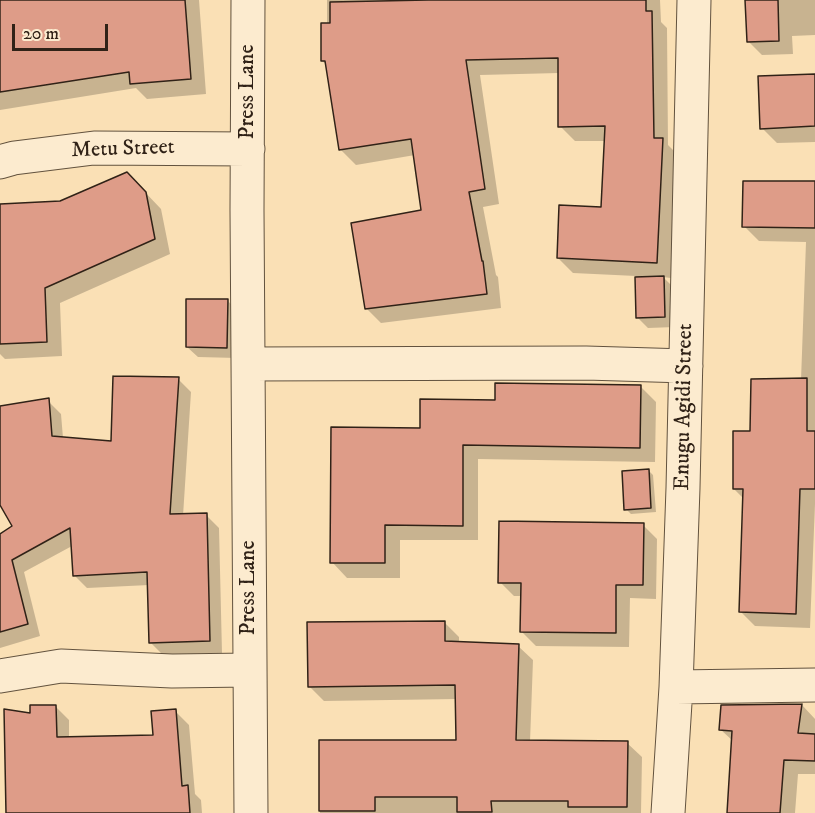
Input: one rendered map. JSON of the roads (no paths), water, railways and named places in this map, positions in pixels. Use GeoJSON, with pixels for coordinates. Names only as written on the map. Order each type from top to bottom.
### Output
{"type":"FeatureCollection","features":[{"type":"Feature","properties":{"kind":"street","name":"Press Lane"},"geometry":{"type":"LineString","coordinates":[[248,0],[251,813]]}},
{"type":"Feature","properties":{"kind":"street","name":"Enugu Agidi Street"},"geometry":{"type":"LineString","coordinates":[[668,813],[676,687],[694,0]]}},
{"type":"Feature","properties":{"kind":"street","name":"Metu Street"},"geometry":{"type":"LineString","coordinates":[[0,162],[14,158],[94,148],[248,149]]}},
{"type":"Feature","properties":{"kind":"street"},"geometry":{"type":"LineString","coordinates":[[248,364],[586,363],[686,366]]}},
{"type":"Feature","properties":{"kind":"street"},"geometry":{"type":"LineString","coordinates":[[0,676],[61,666],[172,671],[249,670]]}},
{"type":"Feature","properties":{"kind":"street"},"geometry":{"type":"LineString","coordinates":[[676,687],[815,685]]}}]}
